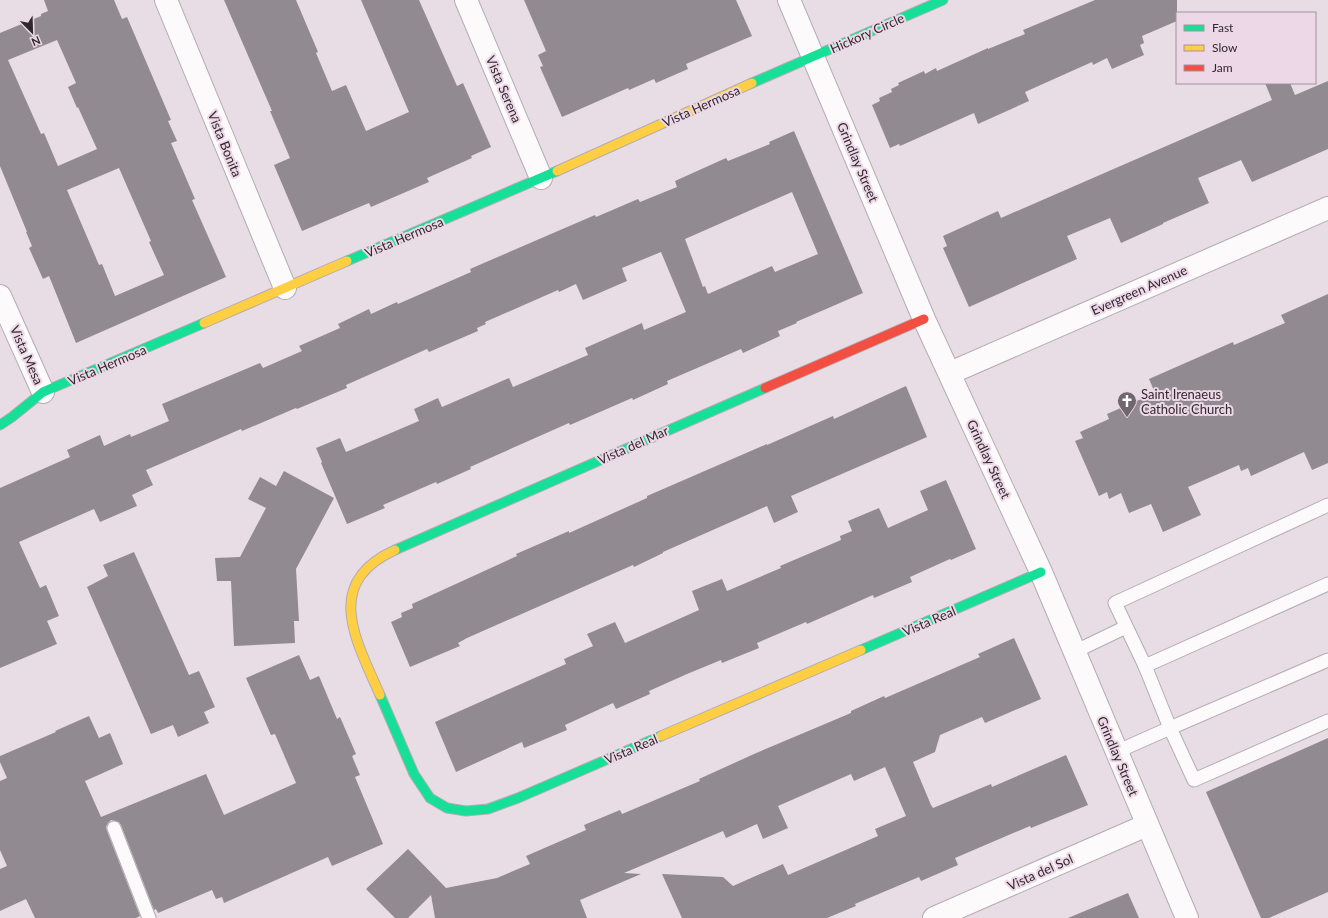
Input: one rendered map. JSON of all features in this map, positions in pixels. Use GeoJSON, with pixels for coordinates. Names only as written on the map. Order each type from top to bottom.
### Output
{"type":"FeatureCollection","features":[{"type":"Feature","properties":{"kind":"street","name":"Vista Bonita"},"geometry":{"type":"LineString","coordinates":[[166,0],[285,288]]}},
{"type":"Feature","properties":{"kind":"street","name":"Vista Serena"},"geometry":{"type":"LineString","coordinates":[[466,0],[541,178]]}},
{"type":"Feature","properties":{"kind":"street","name":"Grindlay Street"},"geometry":{"type":"LineString","coordinates":[[789,0],[924,319],[1041,572],[1187,918]]}},
{"type":"Feature","properties":{"kind":"street","name":"Hickory Circle"},"geometry":{"type":"LineString","coordinates":[[814,56],[943,0]]}},
{"type":"Feature","properties":{"kind":"street","name":"Vista Hermosa"},"geometry":{"type":"LineString","coordinates":[[0,425],[43,392],[541,178],[814,56]]}},
{"type":"Feature","properties":{"kind":"street","name":"Evergreen Avenue"},"geometry":{"type":"LineString","coordinates":[[950,373],[1328,208]]}},
{"type":"Feature","properties":{"kind":"street","name":"Vista Mesa"},"geometry":{"type":"LineString","coordinates":[[0,296],[43,392]]}},
{"type":"Feature","properties":{"kind":"street","name":"Vista del Mar"},"geometry":{"type":"LineString","coordinates":[[354,587],[360,575],[371,563],[409,543],[924,319]]}},
{"type":"Feature","properties":{"kind":"street","name":"Vista Real"},"geometry":{"type":"LineString","coordinates":[[354,587],[350,601],[352,629],[414,774],[430,798],[447,808],[466,812],[488,809],[518,798],[1041,572]]}},
{"type":"Feature","properties":{"kind":"street","name":"Vista del Sol"},"geometry":{"type":"LineString","coordinates":[[934,918],[1147,825]]}},
{"type":"Feature","properties":{"kind":"lane"},"geometry":{"type":"LineString","coordinates":[[1328,505],[1115,603],[1145,666],[1170,728],[1194,780],[1328,721]]}},
{"type":"Feature","properties":{"kind":"lane"},"geometry":{"type":"LineString","coordinates":[[1145,666],[1328,584]]}},
{"type":"Feature","properties":{"kind":"lane"},"geometry":{"type":"LineString","coordinates":[[1074,652],[1126,627]]}},
{"type":"Feature","properties":{"kind":"lane"},"geometry":{"type":"LineString","coordinates":[[1116,752],[1328,660]]}},
{"type":"Feature","properties":{"kind":"lane"},"geometry":{"type":"LineString","coordinates":[[114,828],[149,918]]}},
{"type":"Feature","properties":{"kind":"building"},"geometry":{"type":"Polygon","coordinates":[[[44,0],[114,0],[122,19],[127,17],[171,120],[168,121],[177,141],[171,143],[195,199],[192,200],[226,277],[76,343],[49,276],[43,279],[29,248],[32,246],[0,166],[0,33],[41,16],[41,14],[48,11],[44,0]],[[57,40],[8,60],[41,134],[44,133],[58,166],[97,149],[68,87],[76,83],[57,40]],[[119,168],[67,190],[99,265],[102,264],[115,296],[164,275],[119,168]]]}},
{"type":"Feature","properties":{"kind":"building"},"geometry":{"type":"Polygon","coordinates":[[[224,0],[296,0],[318,52],[316,53],[332,91],[346,85],[366,131],[409,112],[361,0],[419,0],[457,86],[463,83],[491,147],[471,156],[472,158],[427,178],[429,182],[371,207],[369,203],[302,231],[274,165],[290,158],[270,111],[272,111],[224,0]]]}},
{"type":"Feature","properties":{"kind":"building"},"geometry":{"type":"Polygon","coordinates":[[[524,0],[736,0],[752,36],[686,64],[688,69],[656,83],[654,79],[629,90],[628,88],[562,117],[540,67],[543,66],[538,55],[546,51],[524,0]]]}},
{"type":"Feature","properties":{"kind":"building"},"geometry":{"type":"Polygon","coordinates":[[[1095,0],[1177,0],[1176,21],[1142,36],[1144,43],[1140,45],[1144,55],[1112,69],[1107,58],[1093,65],[1092,62],[1025,92],[1029,101],[978,124],[974,113],[900,146],[899,144],[890,148],[872,105],[880,101],[879,98],[892,92],[891,89],[899,85],[898,83],[924,71],[925,74],[936,68],[937,71],[988,48],[1025,34],[1023,30],[1095,0]]]}},
{"type":"Feature","properties":{"kind":"building"},"geometry":{"type":"Polygon","coordinates":[[[1328,81],[1328,149],[1252,182],[1241,160],[1198,178],[1209,203],[1121,243],[1110,218],[1067,236],[1077,259],[969,307],[943,248],[947,246],[943,236],[998,211],[1001,218],[1272,100],[1265,84],[1290,84],[1295,95],[1328,81]]]}},
{"type":"Feature","properties":{"kind":"building"},"geometry":{"type":"Polygon","coordinates":[[[794,131],[863,293],[778,331],[780,336],[743,353],[741,349],[667,381],[668,384],[633,400],[632,398],[570,425],[569,423],[470,467],[471,469],[437,484],[436,482],[383,505],[385,508],[347,524],[316,448],[340,438],[346,452],[419,421],[414,409],[438,398],[442,407],[509,378],[513,387],[588,355],[585,348],[642,323],[644,330],[686,312],[661,252],[622,268],[627,281],[583,300],[576,284],[559,292],[558,290],[485,322],[486,324],[477,328],[478,331],[429,352],[427,349],[346,385],[347,388],[242,431],[241,429],[146,470],[153,485],[132,495],[137,506],[100,522],[94,509],[19,542],[40,588],[46,585],[59,616],[47,621],[57,644],[0,668],[0,488],[70,457],[67,450],[100,435],[104,446],[130,434],[131,437],[169,421],[162,404],[260,363],[263,368],[302,351],[299,346],[340,328],[338,324],[369,309],[371,314],[397,302],[398,304],[471,272],[470,269],[595,215],[596,217],[638,199],[640,202],[677,187],[675,181],[726,158],[728,161],[770,144],[769,142],[794,131]],[[792,192],[685,239],[703,287],[705,286],[708,294],[772,266],[775,272],[818,254],[792,192]]]}},
{"type":"Feature","properties":{"kind":"building"},"geometry":{"type":"Polygon","coordinates":[[[1328,294],[1328,463],[1312,470],[1304,452],[1251,476],[1248,468],[1241,471],[1239,465],[1188,487],[1201,515],[1163,532],[1151,504],[1129,513],[1121,493],[1109,499],[1107,492],[1099,496],[1075,441],[1083,438],[1080,432],[1109,419],[1107,414],[1155,393],[1149,379],[1233,342],[1234,345],[1285,323],[1281,315],[1328,294]]]}},
{"type":"Feature","properties":{"kind":"building"},"geometry":{"type":"Polygon","coordinates":[[[906,386],[927,437],[791,496],[798,512],[774,523],[767,506],[663,552],[634,567],[633,565],[467,638],[458,643],[460,646],[410,667],[391,622],[402,617],[401,613],[413,608],[412,604],[517,556],[516,554],[569,531],[569,533],[647,498],[647,496],[833,416],[834,419],[906,386]]]}},
{"type":"Feature","properties":{"kind":"building"},"geometry":{"type":"Polygon","coordinates":[[[284,471],[334,498],[296,569],[299,621],[294,621],[295,643],[234,646],[231,581],[217,581],[215,558],[240,557],[266,508],[248,499],[260,477],[276,486],[284,471]]]}},
{"type":"Feature","properties":{"kind":"building"},"geometry":{"type":"Polygon","coordinates":[[[946,480],[976,549],[910,577],[912,582],[874,598],[873,595],[807,624],[806,622],[757,643],[759,648],[722,663],[721,660],[687,674],[649,691],[650,694],[616,709],[613,703],[565,725],[567,730],[524,748],[522,742],[456,772],[435,722],[566,664],[564,659],[593,646],[587,634],[615,622],[625,643],[699,610],[692,591],[722,579],[727,591],[781,568],[780,566],[841,540],[840,536],[852,531],[848,521],[879,508],[888,528],[928,510],[920,491],[946,480]]]}},
{"type":"Feature","properties":{"kind":"building"},"geometry":{"type":"Polygon","coordinates":[[[134,552],[189,675],[199,671],[215,707],[204,712],[209,723],[178,737],[173,725],[151,734],[87,587],[108,576],[103,565],[134,552]]]}},
{"type":"Feature","properties":{"kind":"building"},"geometry":{"type":"Polygon","coordinates":[[[1014,638],[1041,699],[985,723],[982,717],[940,735],[935,752],[913,762],[931,805],[933,808],[991,784],[992,787],[1066,755],[1088,805],[1031,828],[1030,826],[955,858],[958,865],[921,881],[919,877],[855,904],[856,906],[827,918],[682,918],[662,874],[723,877],[733,886],[783,864],[788,875],[878,836],[875,829],[906,816],[885,767],[854,781],[851,774],[778,806],[788,828],[763,839],[757,824],[726,838],[723,831],[624,873],[641,874],[580,900],[587,918],[435,918],[431,895],[408,918],[395,918],[366,889],[408,849],[446,888],[497,878],[530,864],[526,856],[586,830],[584,825],[620,810],[622,814],[700,781],[699,779],[851,713],[851,711],[884,696],[885,698],[980,657],[978,654],[1014,638]]]}},
{"type":"Feature","properties":{"kind":"building"},"geometry":{"type":"Polygon","coordinates":[[[299,655],[310,680],[319,676],[337,719],[340,717],[356,754],[352,756],[360,775],[355,777],[383,844],[332,866],[328,857],[224,903],[222,897],[216,899],[212,890],[158,913],[156,909],[154,910],[121,825],[119,822],[111,820],[106,827],[107,831],[140,916],[136,918],[35,918],[26,899],[0,911],[0,869],[7,866],[0,850],[0,781],[7,778],[0,762],[0,756],[89,716],[99,738],[110,733],[123,764],[85,781],[101,817],[206,774],[224,815],[296,783],[275,734],[271,735],[246,678],[299,655]]]}},
{"type":"Feature","properties":{"kind":"building"},"geometry":{"type":"Polygon","coordinates":[[[1328,738],[1328,892],[1269,918],[1261,918],[1206,792],[1328,738]]]}},
{"type":"Feature","properties":{"kind":"building"},"geometry":{"type":"Polygon","coordinates":[[[1128,893],[1139,918],[1068,918],[1128,893]]]}},
{"type":"Feature","properties":{"kind":"traffic: fast"},"geometry":{"type":"LineString","coordinates":[[752,83],[943,0]]}},
{"type":"Feature","properties":{"kind":"traffic: fast"},"geometry":{"type":"LineString","coordinates":[[347,261],[557,171]]}},
{"type":"Feature","properties":{"kind":"traffic: fast"},"geometry":{"type":"LineString","coordinates":[[0,425],[43,392],[204,323]]}},
{"type":"Feature","properties":{"kind":"traffic: fast"},"geometry":{"type":"LineString","coordinates":[[395,550],[765,388]]}},
{"type":"Feature","properties":{"kind":"traffic: fast"},"geometry":{"type":"LineString","coordinates":[[861,650],[1041,572]]}},
{"type":"Feature","properties":{"kind":"traffic: fast"},"geometry":{"type":"LineString","coordinates":[[380,695],[414,774],[430,798],[447,808],[466,811],[488,809],[518,798],[661,736]]}},
{"type":"Feature","properties":{"kind":"traffic: slow"},"geometry":{"type":"LineString","coordinates":[[557,171],[752,83]]}},
{"type":"Feature","properties":{"kind":"traffic: slow"},"geometry":{"type":"LineString","coordinates":[[204,323],[347,261]]}},
{"type":"Feature","properties":{"kind":"traffic: slow"},"geometry":{"type":"LineString","coordinates":[[380,695],[355,634],[351,614],[352,596],[358,579],[372,563],[395,550]]}},
{"type":"Feature","properties":{"kind":"traffic: slow"},"geometry":{"type":"LineString","coordinates":[[661,736],[861,650]]}},
{"type":"Feature","properties":{"kind":"traffic: jam"},"geometry":{"type":"LineString","coordinates":[[765,388],[924,319]]}},
{"type":"Feature","properties":{"kind":"place","name":"Saint Irenaeus Catholic Church"},"geometry":{"type":"Point","coordinates":[1127,418]}}]}
